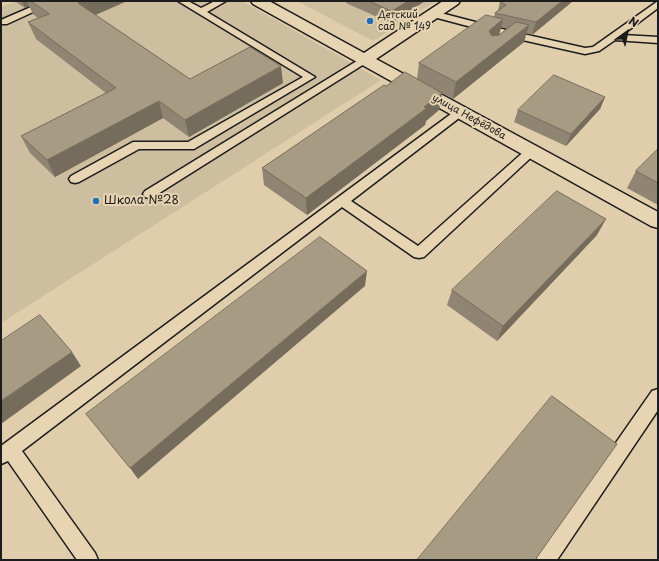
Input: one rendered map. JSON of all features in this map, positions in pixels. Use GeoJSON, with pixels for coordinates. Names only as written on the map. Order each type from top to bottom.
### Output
{"type":"FeatureCollection","features":[{"type":"Feature","properties":{"kind":"street"},"geometry":{"type":"LineString","coordinates":[[365,59],[453,1]]}},
{"type":"Feature","properties":{"kind":"street","name":"улица Нефёдова"},"geometry":{"type":"LineString","coordinates":[[264,2],[658,222]]}},
{"type":"Feature","properties":{"kind":"lane"},"geometry":{"type":"LineString","coordinates":[[4,22],[53,1]]}},
{"type":"Feature","properties":{"kind":"lane"},"geometry":{"type":"LineString","coordinates":[[75,179],[137,145],[190,146],[310,77],[182,1]]}},
{"type":"Feature","properties":{"kind":"lane"},"geometry":{"type":"LineString","coordinates":[[200,12],[222,1]]}},
{"type":"Feature","properties":{"kind":"lane"},"geometry":{"type":"LineString","coordinates":[[434,14],[509,34],[585,51],[596,49],[658,4]]}},
{"type":"Feature","properties":{"kind":"lane"},"geometry":{"type":"LineString","coordinates":[[497,44],[509,34]]}},
{"type":"Feature","properties":{"kind":"lane"},"geometry":{"type":"LineString","coordinates":[[613,37],[658,40]]}},
{"type":"Feature","properties":{"kind":"lane"},"geometry":{"type":"LineString","coordinates":[[150,194],[365,59]]}},
{"type":"Feature","properties":{"kind":"lane"},"geometry":{"type":"LineString","coordinates":[[88,560],[5,453],[459,112]]}},
{"type":"Feature","properties":{"kind":"lane"},"geometry":{"type":"LineString","coordinates":[[341,200],[419,253],[532,151]]}},
{"type":"Feature","properties":{"kind":"lane"},"geometry":{"type":"LineString","coordinates":[[546,560],[658,396]]}},
{"type":"Feature","properties":{"kind":"shaded area","name":"Школа №28"},"geometry":{"type":"Polygon","coordinates":[[[17,1],[242,1],[381,80],[1,323],[1,7],[17,1]]]}},
{"type":"Feature","properties":{"kind":"shaded area","name":"Детский сад № 149"},"geometry":{"type":"Polygon","coordinates":[[[297,1],[436,1],[373,41],[297,1]]]}},
{"type":"Feature","properties":{"kind":"building"},"geometry":{"type":"Polygon","coordinates":[[[31,1],[83,1],[78,3],[190,79],[250,47],[281,66],[185,120],[159,101],[47,160],[21,136],[116,88],[28,22],[49,14],[31,1]]]}},
{"type":"Feature","properties":{"kind":"building"},"geometry":{"type":"Polygon","coordinates":[[[369,1],[408,1],[392,11],[369,1]]]}},
{"type":"Feature","properties":{"kind":"building"},"geometry":{"type":"Polygon","coordinates":[[[562,1],[536,22],[495,13],[506,5],[500,2],[562,1]]]}},
{"type":"Feature","properties":{"kind":"building"},"geometry":{"type":"Polygon","coordinates":[[[486,15],[503,19],[489,31],[492,36],[499,35],[516,22],[529,25],[456,82],[419,63],[486,15]]]}},
{"type":"Feature","properties":{"kind":"building"},"geometry":{"type":"Polygon","coordinates":[[[405,72],[442,93],[424,107],[427,108],[306,198],[262,168],[384,85],[386,86],[405,72]]]}},
{"type":"Feature","properties":{"kind":"building"},"geometry":{"type":"Polygon","coordinates":[[[554,75],[605,97],[571,134],[518,110],[554,75]]]}},
{"type":"Feature","properties":{"kind":"building"},"geometry":{"type":"Polygon","coordinates":[[[658,149],[658,183],[636,171],[658,149]]]}},
{"type":"Feature","properties":{"kind":"building"},"geometry":{"type":"Polygon","coordinates":[[[557,191],[606,219],[503,326],[452,290],[557,191]]]}},
{"type":"Feature","properties":{"kind":"building"},"geometry":{"type":"Polygon","coordinates":[[[320,237],[367,271],[130,468],[86,414],[320,237]]]}},
{"type":"Feature","properties":{"kind":"building"},"geometry":{"type":"Polygon","coordinates":[[[40,315],[72,352],[1,401],[1,341],[40,315]]]}},
{"type":"Feature","properties":{"kind":"building"},"geometry":{"type":"Polygon","coordinates":[[[552,396],[617,444],[535,560],[417,560],[552,396]]]}},
{"type":"Feature","properties":{"kind":"place","name":"Детский сад № 149"},"geometry":{"type":"Point","coordinates":[370,21]}},
{"type":"Feature","properties":{"kind":"place","name":"Школа №28"},"geometry":{"type":"Point","coordinates":[96,201]}}]}
